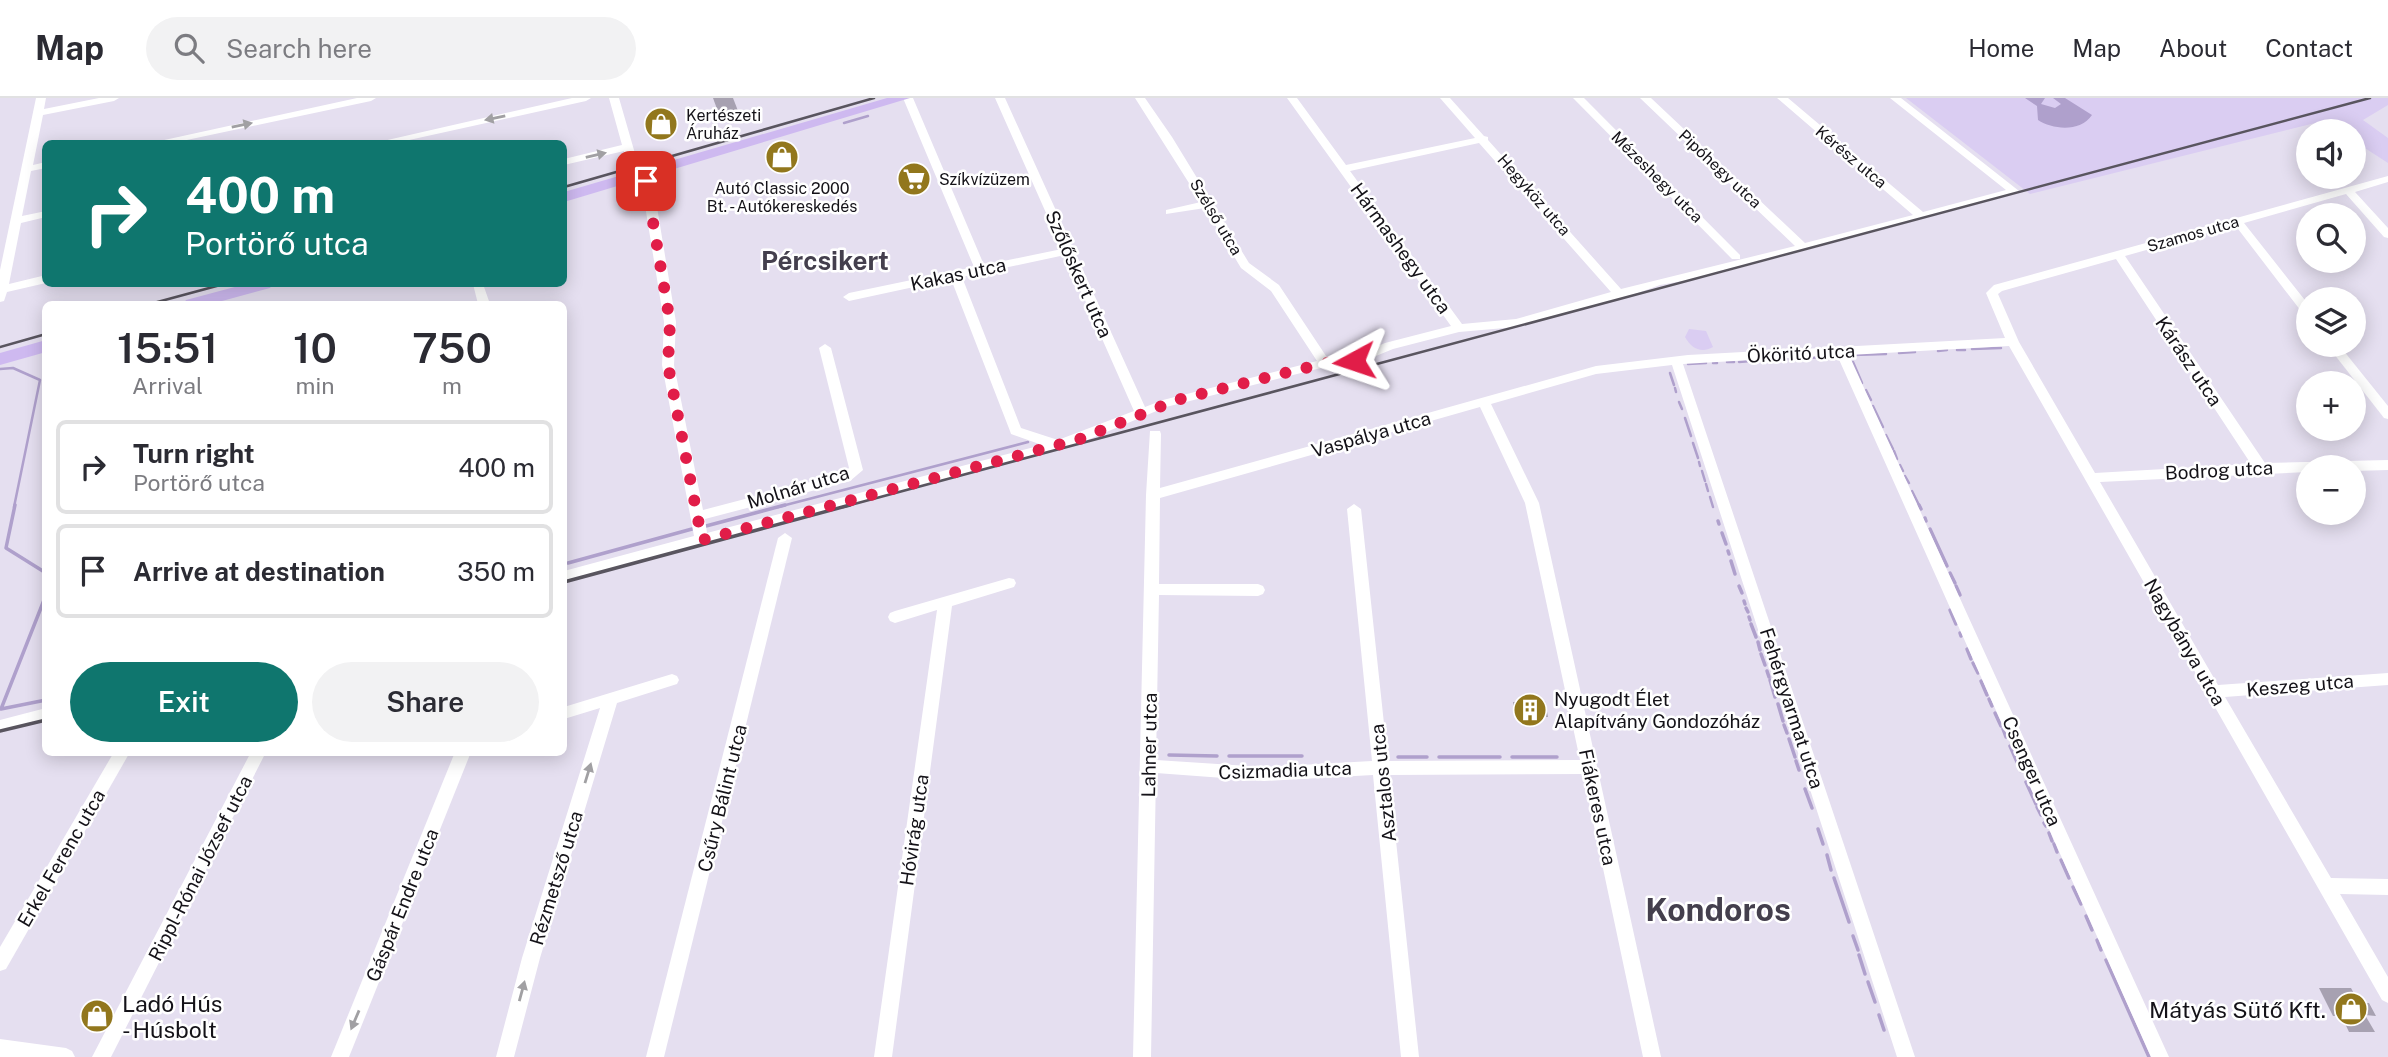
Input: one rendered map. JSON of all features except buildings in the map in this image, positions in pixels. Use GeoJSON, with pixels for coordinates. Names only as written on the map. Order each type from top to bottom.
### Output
{"type":"FeatureCollection","features":[{"type":"Feature","properties":{"kind":"main road"},"geometry":{"type":"LineString","coordinates":[[567,196],[905,98]]}},
{"type":"Feature","properties":{"kind":"main road"},"geometry":{"type":"LineString","coordinates":[[203,301],[253,287]]}},
{"type":"Feature","properties":{"kind":"main road"},"geometry":{"type":"LineString","coordinates":[[0,359],[42,347]]}},
{"type":"Feature","properties":{"kind":"street"},"geometry":{"type":"LineString","coordinates":[[1,294],[41,98]]}},
{"type":"Feature","properties":{"kind":"street"},"geometry":{"type":"LineString","coordinates":[[38,113],[114,98]]}},
{"type":"Feature","properties":{"kind":"street"},"geometry":{"type":"LineString","coordinates":[[170,140],[371,98]]}},
{"type":"Feature","properties":{"kind":"street"},"geometry":{"type":"LineString","coordinates":[[393,140],[586,98]]}},
{"type":"Feature","properties":{"kind":"street"},"geometry":{"type":"LineString","coordinates":[[614,98],[633,164],[646,181],[662,262],[670,325],[668,365],[702,540]]}},
{"type":"Feature","properties":{"kind":"street"},"geometry":{"type":"LineString","coordinates":[[905,98],[980,269]]}},
{"type":"Feature","properties":{"kind":"street","name":"Szőlőskert utca"},"geometry":{"type":"LineString","coordinates":[[1000,98],[1141,412]]}},
{"type":"Feature","properties":{"kind":"street","name":"Szélső utca"},"geometry":{"type":"LineString","coordinates":[[1140,98],[1246,266],[1275,288],[1325,363]]}},
{"type":"Feature","properties":{"kind":"street","name":"Hármashegy utca"},"geometry":{"type":"LineString","coordinates":[[1292,98],[1459,328]]}},
{"type":"Feature","properties":{"kind":"street","name":"Hegyköz utca"},"geometry":{"type":"LineString","coordinates":[[1445,98],[1620,295]]}},
{"type":"Feature","properties":{"kind":"street","name":"Mézeshegy utca"},"geometry":{"type":"LineString","coordinates":[[1578,98],[1736,257]]}},
{"type":"Feature","properties":{"kind":"street","name":"Pipóhegy utca"},"geometry":{"type":"LineString","coordinates":[[1645,98],[1799,243]]}},
{"type":"Feature","properties":{"kind":"street","name":"Kérész utca"},"geometry":{"type":"LineString","coordinates":[[1782,98],[1921,216]]}},
{"type":"Feature","properties":{"kind":"street"},"geometry":{"type":"LineString","coordinates":[[1722,268],[1736,257],[1921,216],[2014,191],[1895,98]]}},
{"type":"Feature","properties":{"kind":"street","name":"Hármashegy utca"},"geometry":{"type":"LineString","coordinates":[[1343,169],[1484,139]]}},
{"type":"Feature","properties":{"kind":"street"},"geometry":{"type":"LineString","coordinates":[[567,161],[628,147]]}},
{"type":"Feature","properties":{"kind":"street"},"geometry":{"type":"LineString","coordinates":[[26,169],[42,166]]}},
{"type":"Feature","properties":{"kind":"street","name":"Szamos utca"},"geometry":{"type":"LineString","coordinates":[[1998,288],[2388,179]]}},
{"type":"Feature","properties":{"kind":"street"},"geometry":{"type":"LineString","coordinates":[[2348,190],[2388,234]]}},
{"type":"Feature","properties":{"kind":"street"},"geometry":{"type":"LineString","coordinates":[[1170,212],[1208,204]]}},
{"type":"Feature","properties":{"kind":"street"},"geometry":{"type":"LineString","coordinates":[[16,221],[42,215]]}},
{"type":"Feature","properties":{"kind":"street"},"geometry":{"type":"LineString","coordinates":[[2237,221],[2296,297]]}},
{"type":"Feature","properties":{"kind":"street"},"geometry":{"type":"LineString","coordinates":[[567,575],[1087,437],[1141,412],[1177,400],[1325,363],[1354,361],[1389,346],[1459,328],[1504,326],[1659,282],[1722,268],[1799,243]]}},
{"type":"Feature","properties":{"kind":"street","name":"Kakas utca"},"geometry":{"type":"LineString","coordinates":[[849,298],[1068,251]]}},
{"type":"Feature","properties":{"kind":"street","name":"Kárász utca"},"geometry":{"type":"LineString","coordinates":[[2118,254],[2261,468]]}},
{"type":"Feature","properties":{"kind":"street"},"geometry":{"type":"LineString","coordinates":[[955,275],[1016,430],[1057,445]]}},
{"type":"Feature","properties":{"kind":"street"},"geometry":{"type":"LineString","coordinates":[[1,294],[42,280]]}},
{"type":"Feature","properties":{"kind":"street","name":"Nagybánya utca"},"geometry":{"type":"LineString","coordinates":[[1998,288],[1992,296],[2013,342],[2388,994]]}},
{"type":"Feature","properties":{"kind":"street","name":"Ököritó utca"},"geometry":{"type":"LineString","coordinates":[[1590,372],[1676,360],[2013,342]]}},
{"type":"Feature","properties":{"kind":"street","name":"Molnár utca"},"geometry":{"type":"LineString","coordinates":[[698,516],[845,478],[856,470],[825,348]]}},
{"type":"Feature","properties":{"kind":"street","name":"Csenger utca"},"geometry":{"type":"LineString","coordinates":[[1841,351],[2160,1057]]}},
{"type":"Feature","properties":{"kind":"street"},"geometry":{"type":"LineString","coordinates":[[2342,357],[2388,415]]}},
{"type":"Feature","properties":{"kind":"street","name":"Fehérgyarmat utca"},"geometry":{"type":"LineString","coordinates":[[1676,360],[1906,1057]]}},
{"type":"Feature","properties":{"kind":"street","name":"Vaspálya utca"},"geometry":{"type":"LineString","coordinates":[[1153,495],[1590,372]]}},
{"type":"Feature","properties":{"kind":"street","name":"Fiákeres utca"},"geometry":{"type":"LineString","coordinates":[[1483,401],[1532,503],[1652,1057]]}},
{"type":"Feature","properties":{"kind":"street","name":"Lahner utca"},"geometry":{"type":"LineString","coordinates":[[1142,1057],[1155,434]]}},
{"type":"Feature","properties":{"kind":"street","name":"Bodrog utca"},"geometry":{"type":"LineString","coordinates":[[2091,478],[2261,468],[2388,466]]}},
{"type":"Feature","properties":{"kind":"street","name":"Asztalos utca"},"geometry":{"type":"LineString","coordinates":[[1354,509],[1410,1057]]}},
{"type":"Feature","properties":{"kind":"street","name":"Csűry Bálint utca"},"geometry":{"type":"LineString","coordinates":[[655,1057],[785,538]]}},
{"type":"Feature","properties":{"kind":"street"},"geometry":{"type":"LineString","coordinates":[[895,617],[1009,583]]}},
{"type":"Feature","properties":{"kind":"street"},"geometry":{"type":"LineString","coordinates":[[1152,589],[1258,590]]}},
{"type":"Feature","properties":{"kind":"street","name":"Hóvirág utca"},"geometry":{"type":"LineString","coordinates":[[883,1057],[946,602]]}},
{"type":"Feature","properties":{"kind":"street","name":"Keszeg utca"},"geometry":{"type":"LineString","coordinates":[[2213,692],[2388,679]]}},
{"type":"Feature","properties":{"kind":"street"},"geometry":{"type":"LineString","coordinates":[[567,712],[672,680]]}},
{"type":"Feature","properties":{"kind":"street","name":"Rézmetsző utca"},"geometry":{"type":"LineString","coordinates":[[505,1057],[531,958],[610,701]]}},
{"type":"Feature","properties":{"kind":"street"},"geometry":{"type":"LineString","coordinates":[[0,726],[42,715]]}},
{"type":"Feature","properties":{"kind":"street","name":"Erkel Ferenc utca"},"geometry":{"type":"LineString","coordinates":[[0,963],[121,756]]}},
{"type":"Feature","properties":{"kind":"street","name":"Rippl-Rónai József utca"},"geometry":{"type":"LineString","coordinates":[[101,1057],[257,756]]}},
{"type":"Feature","properties":{"kind":"street","name":"Gáspár Endre utca"},"geometry":{"type":"LineString","coordinates":[[340,1057],[461,756]]}},
{"type":"Feature","properties":{"kind":"street","name":"Csizmadia utca"},"geometry":{"type":"LineString","coordinates":[[1149,766],[1264,774],[1382,768],[1589,767]]}},
{"type":"Feature","properties":{"kind":"street"},"geometry":{"type":"LineString","coordinates":[[2325,886],[2388,887]]}},
{"type":"Feature","properties":{"kind":"street"},"geometry":{"type":"LineString","coordinates":[[0,1048],[66,1057]]}},
{"type":"Feature","properties":{"kind":"shaded area"},"geometry":{"type":"Polygon","coordinates":[[[1906,98],[2388,98],[2388,105],[2365,119],[2296,119],[2296,128],[2030,194],[1906,98]]]}},
{"type":"Feature","properties":{"kind":"shaded area"},"geometry":{"type":"Polygon","coordinates":[[[2025,98],[2045,98],[2041,104],[2055,108],[2061,104],[2053,98],[2065,98],[2092,115],[2087,121],[2074,127],[2051,126],[2038,120],[2037,106],[2025,98]]]}},
{"type":"Feature","properties":{"kind":"shaded area"},"geometry":{"type":"Polygon","coordinates":[[[2366,122],[2388,138],[2388,163],[2366,149],[2366,122]]]}},
{"type":"Feature","properties":{"kind":"shaded area"},"geometry":{"type":"Polygon","coordinates":[[[1689,329],[1706,331],[1713,347],[1700,350],[1693,347],[1685,337],[1689,329]]]}},
{"type":"Feature","properties":{"kind":"waterway"},"geometry":{"type":"LineString","coordinates":[[844,123],[868,116]]}},
{"type":"Feature","properties":{"kind":"waterway"},"geometry":{"type":"LineString","coordinates":[[1972,349],[2001,348]]}},
{"type":"Feature","properties":{"kind":"waterway"},"geometry":{"type":"LineString","coordinates":[[1938,351],[1947,350]]}},
{"type":"Feature","properties":{"kind":"waterway"},"geometry":{"type":"LineString","coordinates":[[1957,350],[1965,350]]}},
{"type":"Feature","properties":{"kind":"waterway"},"geometry":{"type":"LineString","coordinates":[[1899,353],[1915,352]]}},
{"type":"Feature","properties":{"kind":"waterway"},"geometry":{"type":"LineString","coordinates":[[1853,355],[1886,354]]}},
{"type":"Feature","properties":{"kind":"waterway"},"geometry":{"type":"LineString","coordinates":[[1805,358],[1831,357]]}},
{"type":"Feature","properties":{"kind":"waterway"},"geometry":{"type":"LineString","coordinates":[[1775,360],[1794,359]]}},
{"type":"Feature","properties":{"kind":"waterway"},"geometry":{"type":"LineString","coordinates":[[1758,361],[1770,360]]}},
{"type":"Feature","properties":{"kind":"waterway"},"geometry":{"type":"LineString","coordinates":[[1739,362],[1751,361]]}},
{"type":"Feature","properties":{"kind":"waterway"},"geometry":{"type":"LineString","coordinates":[[1727,362],[1734,362]]}},
{"type":"Feature","properties":{"kind":"waterway"},"geometry":{"type":"LineString","coordinates":[[1853,362],[1862,383]]}},
{"type":"Feature","properties":{"kind":"waterway"},"geometry":{"type":"LineString","coordinates":[[1688,364],[1706,363]]}},
{"type":"Feature","properties":{"kind":"waterway"},"geometry":{"type":"LineString","coordinates":[[0,369],[13,368],[40,380],[14,507]]}},
{"type":"Feature","properties":{"kind":"waterway"},"geometry":{"type":"LineString","coordinates":[[1670,373],[1674,385]]}},
{"type":"Feature","properties":{"kind":"waterway"},"geometry":{"type":"LineString","coordinates":[[1675,388],[1676,392]]}},
{"type":"Feature","properties":{"kind":"waterway"},"geometry":{"type":"LineString","coordinates":[[1866,390],[1871,400]]}},
{"type":"Feature","properties":{"kind":"waterway"},"geometry":{"type":"LineString","coordinates":[[1679,402],[1682,409]]}},
{"type":"Feature","properties":{"kind":"waterway"},"geometry":{"type":"LineString","coordinates":[[1873,406],[1883,427]]}},
{"type":"Feature","properties":{"kind":"waterway"},"geometry":{"type":"LineString","coordinates":[[1685,418],[1691,436]]}},
{"type":"Feature","properties":{"kind":"waterway"},"geometry":{"type":"LineString","coordinates":[[1886,435],[1893,449]]}},
{"type":"Feature","properties":{"kind":"waterway"},"geometry":{"type":"LineString","coordinates":[[778,507],[1028,442]]}},
{"type":"Feature","properties":{"kind":"waterway"},"geometry":{"type":"LineString","coordinates":[[1693,443],[1698,458]]}},
{"type":"Feature","properties":{"kind":"waterway"},"geometry":{"type":"LineString","coordinates":[[1894,451],[1897,459]]}},
{"type":"Feature","properties":{"kind":"waterway"},"geometry":{"type":"LineString","coordinates":[[1699,462],[1700,466]]}},
{"type":"Feature","properties":{"kind":"waterway"},"geometry":{"type":"LineString","coordinates":[[1900,465],[1903,471]]}},
{"type":"Feature","properties":{"kind":"waterway"},"geometry":{"type":"LineString","coordinates":[[1702,471],[1705,481]]}},
{"type":"Feature","properties":{"kind":"waterway"},"geometry":{"type":"LineString","coordinates":[[1905,476],[1909,483]]}},
{"type":"Feature","properties":{"kind":"waterway"},"geometry":{"type":"LineString","coordinates":[[1706,484],[1708,491]]}},
{"type":"Feature","properties":{"kind":"waterway"},"geometry":{"type":"LineString","coordinates":[[1912,491],[1921,509]]}},
{"type":"Feature","properties":{"kind":"waterway"},"geometry":{"type":"LineString","coordinates":[[1710,497],[1713,507]]}},
{"type":"Feature","properties":{"kind":"waterway"},"geometry":{"type":"LineString","coordinates":[[15,505],[6,548],[42,570]]}},
{"type":"Feature","properties":{"kind":"waterway"},"geometry":{"type":"LineString","coordinates":[[706,526],[785,505]]}},
{"type":"Feature","properties":{"kind":"waterway"},"geometry":{"type":"LineString","coordinates":[[568,563],[692,529]]}},
{"type":"Feature","properties":{"kind":"waterway"},"geometry":{"type":"LineString","coordinates":[[1930,529],[1947,566]]}},
{"type":"Feature","properties":{"kind":"waterway"},"geometry":{"type":"LineString","coordinates":[[1722,533],[1726,544]]}},
{"type":"Feature","properties":{"kind":"waterway"},"geometry":{"type":"LineString","coordinates":[[1731,561],[1735,574]]}},
{"type":"Feature","properties":{"kind":"waterway"},"geometry":{"type":"LineString","coordinates":[[1950,573],[1955,583]]}},
{"type":"Feature","properties":{"kind":"waterway"},"geometry":{"type":"LineString","coordinates":[[1739,586],[1742,593]]}},
{"type":"Feature","properties":{"kind":"waterway"},"geometry":{"type":"LineString","coordinates":[[1956,586],[1960,595]]}},
{"type":"Feature","properties":{"kind":"waterway"},"geometry":{"type":"LineString","coordinates":[[42,605],[1,709],[42,701]]}},
{"type":"Feature","properties":{"kind":"waterway"},"geometry":{"type":"LineString","coordinates":[[1746,608],[1748,612]]}},
{"type":"Feature","properties":{"kind":"waterway"},"geometry":{"type":"LineString","coordinates":[[1950,610],[1956,624]]}},
{"type":"Feature","properties":{"kind":"waterway"},"geometry":{"type":"LineString","coordinates":[[1751,624],[1756,637]]}},
{"type":"Feature","properties":{"kind":"waterway"},"geometry":{"type":"LineString","coordinates":[[1758,642],[1760,650]]}},
{"type":"Feature","properties":{"kind":"waterway"},"geometry":{"type":"LineString","coordinates":[[1967,649],[1971,659]]}},
{"type":"Feature","properties":{"kind":"waterway"},"geometry":{"type":"LineString","coordinates":[[1761,654],[1765,665]]}},
{"type":"Feature","properties":{"kind":"waterway"},"geometry":{"type":"LineString","coordinates":[[1973,663],[1978,673]]}},
{"type":"Feature","properties":{"kind":"waterway"},"geometry":{"type":"LineString","coordinates":[[1767,671],[1769,677]]}},
{"type":"Feature","properties":{"kind":"waterway"},"geometry":{"type":"LineString","coordinates":[[1770,680],[1775,697]]}},
{"type":"Feature","properties":{"kind":"waterway"},"geometry":{"type":"LineString","coordinates":[[1981,681],[1987,695]]}},
{"type":"Feature","properties":{"kind":"waterway"},"geometry":{"type":"LineString","coordinates":[[1989,699],[1992,706]]}},
{"type":"Feature","properties":{"kind":"waterway"},"geometry":{"type":"LineString","coordinates":[[1778,704],[1783,721]]}},
{"type":"Feature","properties":{"kind":"waterway"},"geometry":{"type":"LineString","coordinates":[[1995,713],[2001,726]]}},
{"type":"Feature","properties":{"kind":"waterway"},"geometry":{"type":"LineString","coordinates":[[1784,725],[1787,733]]}},
{"type":"Feature","properties":{"kind":"waterway"},"geometry":{"type":"LineString","coordinates":[[2003,729],[2006,737]]}},
{"type":"Feature","properties":{"kind":"waterway"},"geometry":{"type":"LineString","coordinates":[[1789,739],[1795,757]]}},
{"type":"Feature","properties":{"kind":"waterway"},"geometry":{"type":"LineString","coordinates":[[2010,746],[2021,771]]}},
{"type":"Feature","properties":{"kind":"waterway"},"geometry":{"type":"LineString","coordinates":[[1169,755],[1217,756]]}},
{"type":"Feature","properties":{"kind":"waterway"},"geometry":{"type":"LineString","coordinates":[[1229,756],[1302,756]]}},
{"type":"Feature","properties":{"kind":"waterway"},"geometry":{"type":"LineString","coordinates":[[1398,757],[1427,757]]}},
{"type":"Feature","properties":{"kind":"waterway"},"geometry":{"type":"LineString","coordinates":[[1439,757],[1500,757]]}},
{"type":"Feature","properties":{"kind":"waterway"},"geometry":{"type":"LineString","coordinates":[[1512,757],[1557,757]]}},
{"type":"Feature","properties":{"kind":"waterway"},"geometry":{"type":"LineString","coordinates":[[1796,761],[1799,770]]}},
{"type":"Feature","properties":{"kind":"waterway"},"geometry":{"type":"LineString","coordinates":[[2026,782],[2036,804]]}},
{"type":"Feature","properties":{"kind":"waterway"},"geometry":{"type":"LineString","coordinates":[[1805,789],[1812,808]]}},
{"type":"Feature","properties":{"kind":"waterway"},"geometry":{"type":"LineString","coordinates":[[2037,807],[2041,815]]}},
{"type":"Feature","properties":{"kind":"waterway"},"geometry":{"type":"LineString","coordinates":[[1818,829],[1823,844]]}},
{"type":"Feature","properties":{"kind":"waterway"},"geometry":{"type":"LineString","coordinates":[[2049,833],[2052,841]]}},
{"type":"Feature","properties":{"kind":"waterway"},"geometry":{"type":"LineString","coordinates":[[2054,844],[2057,852]]}},
{"type":"Feature","properties":{"kind":"waterway"},"geometry":{"type":"LineString","coordinates":[[1827,855],[1831,870]]}},
{"type":"Feature","properties":{"kind":"waterway"},"geometry":{"type":"LineString","coordinates":[[2061,860],[2069,878]]}},
{"type":"Feature","properties":{"kind":"waterway"},"geometry":{"type":"LineString","coordinates":[[1834,878],[1849,922]]}},
{"type":"Feature","properties":{"kind":"waterway"},"geometry":{"type":"LineString","coordinates":[[2073,887],[2081,904]]}},
{"type":"Feature","properties":{"kind":"waterway"},"geometry":{"type":"LineString","coordinates":[[2086,916],[2092,930]]}},
{"type":"Feature","properties":{"kind":"waterway"},"geometry":{"type":"LineString","coordinates":[[1853,936],[1858,950]]}},
{"type":"Feature","properties":{"kind":"waterway"},"geometry":{"type":"LineString","coordinates":[[2097,940],[2101,950]]}},
{"type":"Feature","properties":{"kind":"waterway"},"geometry":{"type":"LineString","coordinates":[[1859,955],[1865,974]]}},
{"type":"Feature","properties":{"kind":"waterway"},"geometry":{"type":"LineString","coordinates":[[2106,960],[2149,1057]]}},
{"type":"Feature","properties":{"kind":"waterway"},"geometry":{"type":"LineString","coordinates":[[1868,982],[1875,1002]]}},
{"type":"Feature","properties":{"kind":"waterway"},"geometry":{"type":"LineString","coordinates":[[1879,1015],[1884,1030]]}},
{"type":"Feature","properties":{"kind":"railway"},"geometry":{"type":"LineString","coordinates":[[567,186],[874,98]]}},
{"type":"Feature","properties":{"kind":"railway"},"geometry":{"type":"LineString","coordinates":[[843,507],[2370,98]]}},
{"type":"Feature","properties":{"kind":"railway"},"geometry":{"type":"LineString","coordinates":[[161,301],[213,287]]}},
{"type":"Feature","properties":{"kind":"railway"},"geometry":{"type":"LineString","coordinates":[[0,347],[42,335]]}},
{"type":"Feature","properties":{"kind":"railway"},"geometry":{"type":"LineString","coordinates":[[567,581],[850,505]]}},
{"type":"Feature","properties":{"kind":"railway"},"geometry":{"type":"LineString","coordinates":[[0,731],[42,721]]}},
{"type":"Feature","properties":{"kind":"place","name":"Kertészeti Áruház"},"geometry":{"type":"Point","coordinates":[661,124]}},
{"type":"Feature","properties":{"kind":"place","name":"Autó Classic 2000 Bt. - Autókereskedés"},"geometry":{"type":"Point","coordinates":[782,157]}},
{"type":"Feature","properties":{"kind":"place","name":"Szíkvízüzem"},"geometry":{"type":"Point","coordinates":[914,179]}},
{"type":"Feature","properties":{"kind":"place","name":"Nyugodt Élet Alapítvány Gondozóház"},"geometry":{"type":"Point","coordinates":[1530,710]}},
{"type":"Feature","properties":{"kind":"place","name":"Mátyás Sütő Kft."},"geometry":{"type":"Point","coordinates":[2351,1009]}},
{"type":"Feature","properties":{"kind":"place","name":"Ladó Hús - Húsbolt"},"geometry":{"type":"Point","coordinates":[97,1016]}},
{"type":"Feature","properties":{"kind":"district","name":"Pércsikert"},"geometry":{"type":"Point","coordinates":[825,260]}},
{"type":"Feature","properties":{"kind":"district","name":"Kondoros"},"geometry":{"type":"Point","coordinates":[1718,909]}},
{"type":"Feature","properties":{"kind":"route"},"geometry":{"type":"LineString","coordinates":[[646,181],[662,262],[670,322],[668,365],[702,540],[1087,437],[1141,412],[1177,400],[1325,363],[1354,361]]}}]}
